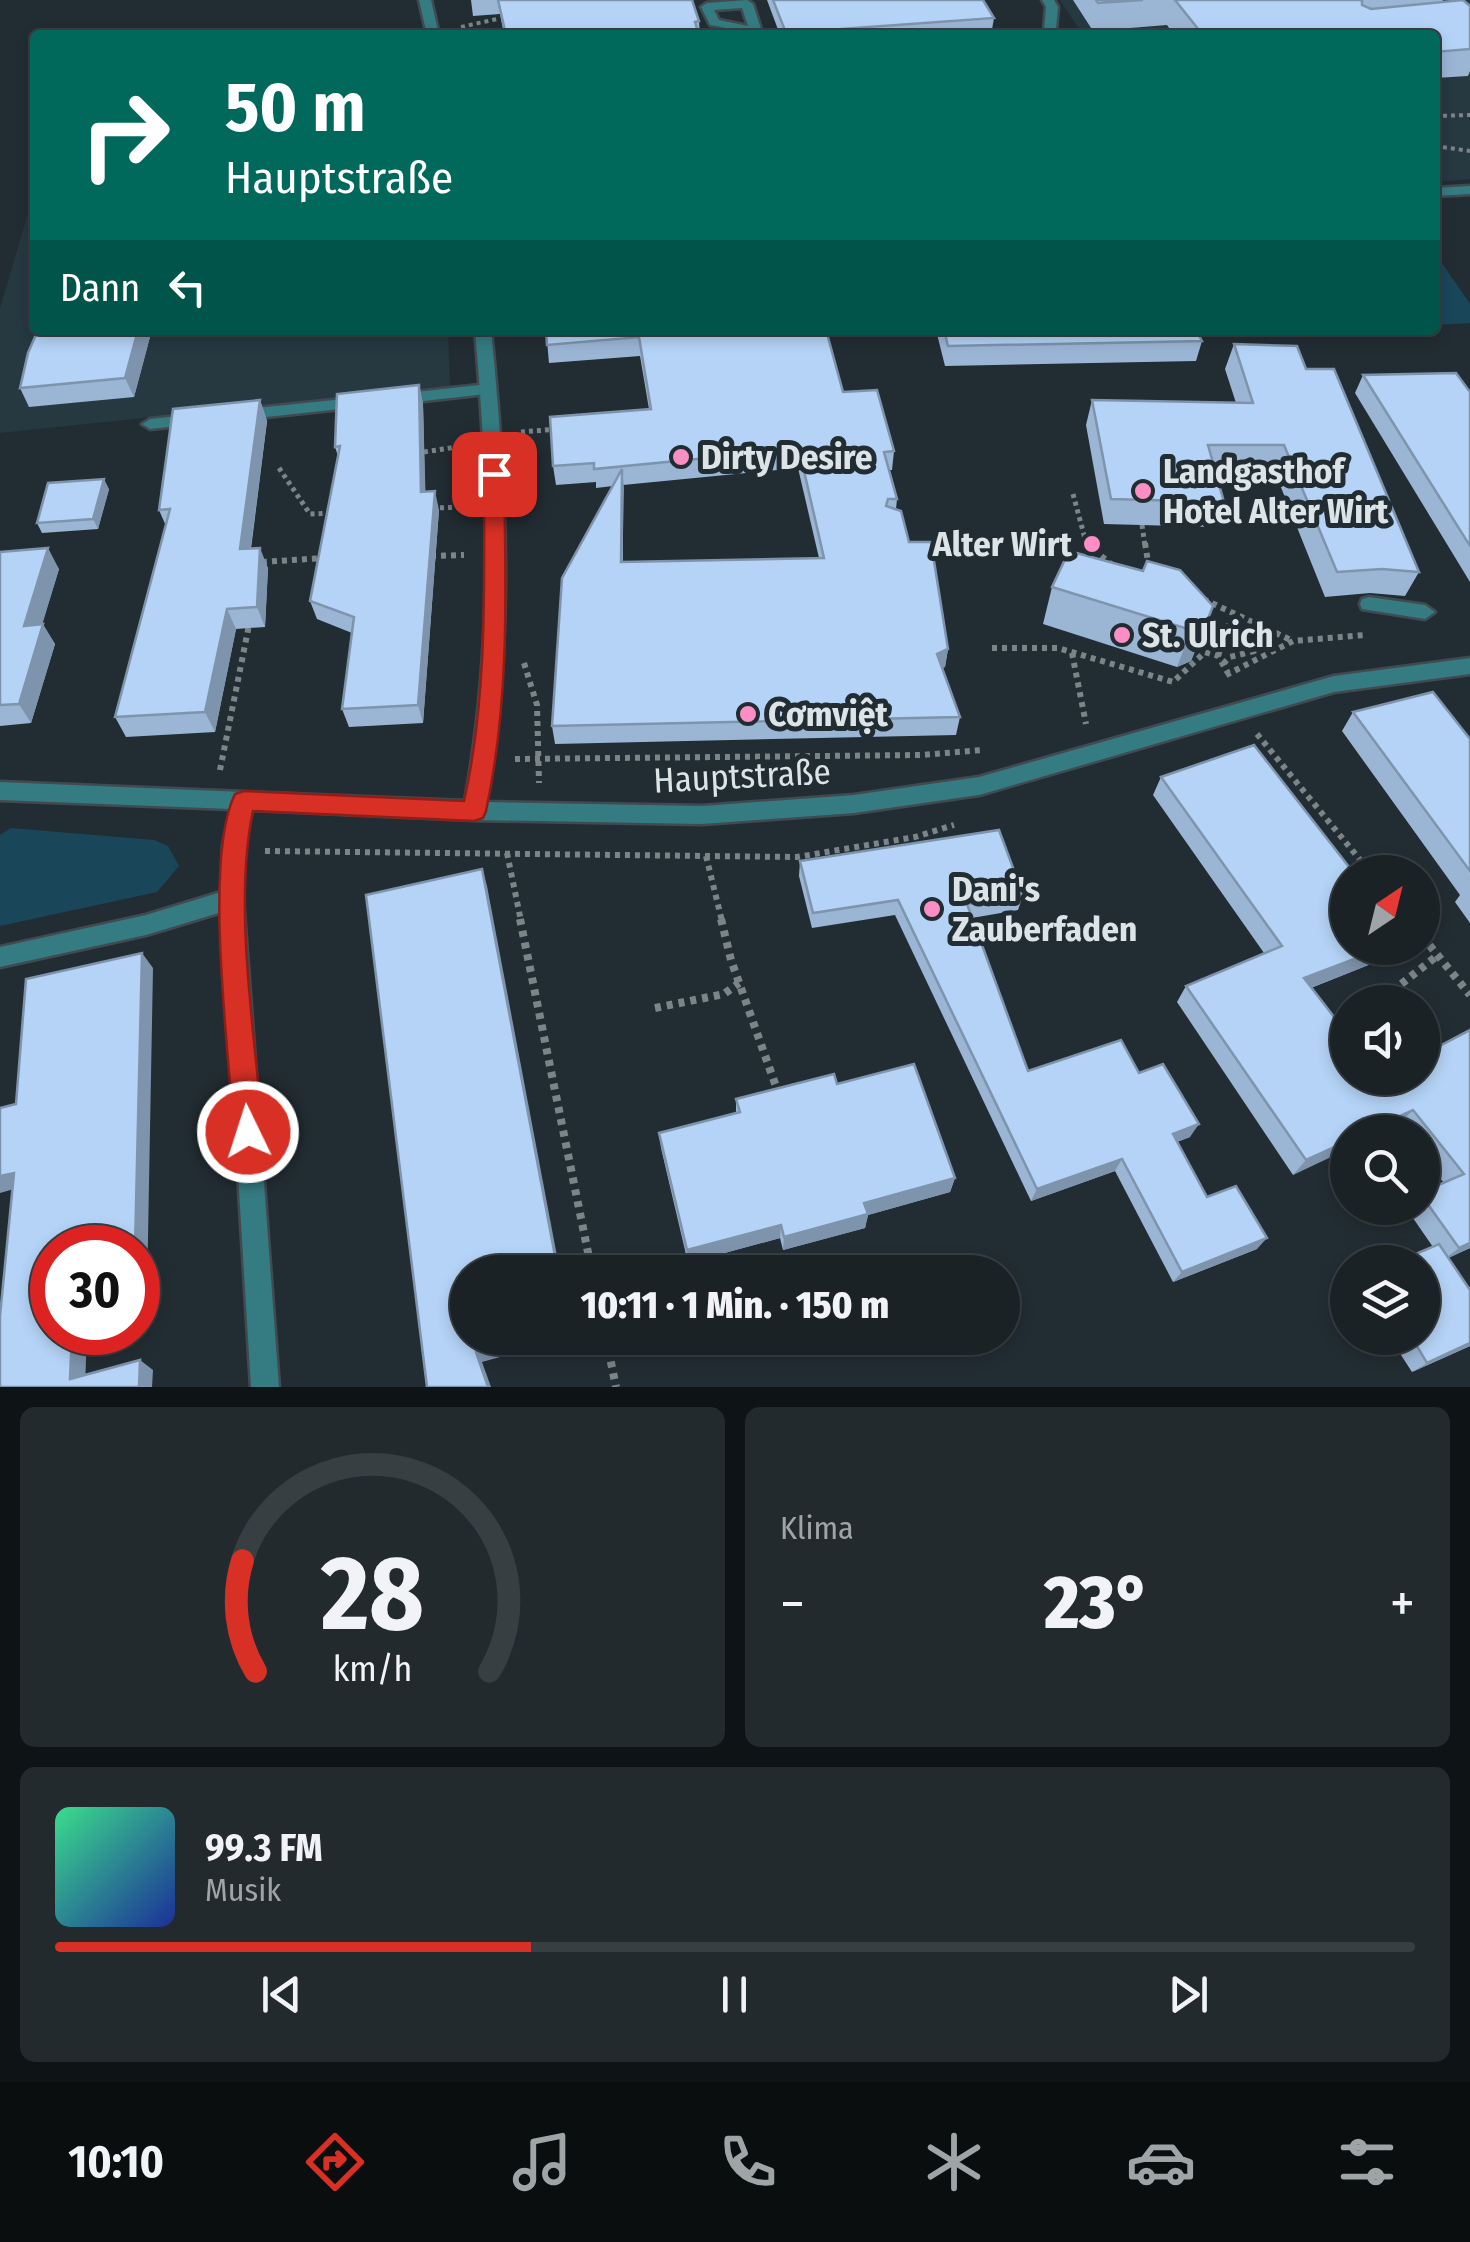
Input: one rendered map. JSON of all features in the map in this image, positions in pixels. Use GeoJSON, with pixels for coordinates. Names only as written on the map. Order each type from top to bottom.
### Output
{"type":"FeatureCollection","features":[{"type":"Feature","properties":{"kind":"street"},"geometry":{"type":"LineString","coordinates":[[425,0],[432,30]]}},
{"type":"Feature","properties":{"kind":"street"},"geometry":{"type":"LineString","coordinates":[[1048,0],[1052,7],[1050,30]]}},
{"type":"Feature","properties":{"kind":"street"},"geometry":{"type":"LineString","coordinates":[[1440,192],[1470,190]]}},
{"type":"Feature","properties":{"kind":"street"},"geometry":{"type":"LineString","coordinates":[[474,811],[486,759],[495,592],[494,435],[484,335]]}},
{"type":"Feature","properties":{"kind":"street"},"geometry":{"type":"LineString","coordinates":[[150,424],[489,389]]}},
{"type":"Feature","properties":{"kind":"street"},"geometry":{"type":"LineString","coordinates":[[1369,604],[1425,612]]}},
{"type":"Feature","properties":{"kind":"street","name":"Hauptstraße"},"geometry":{"type":"LineString","coordinates":[[0,792],[474,811],[702,815],[854,804],[979,786],[1334,684],[1470,666]]}},
{"type":"Feature","properties":{"kind":"street"},"geometry":{"type":"LineString","coordinates":[[244,801],[234,845],[232,900],[265,1387]]}},
{"type":"Feature","properties":{"kind":"street"},"geometry":{"type":"LineString","coordinates":[[0,957],[146,925],[232,900]]}},
{"type":"Feature","properties":{"kind":"path"},"geometry":{"type":"LineString","coordinates":[[450,29],[497,19]]}},
{"type":"Feature","properties":{"kind":"path"},"geometry":{"type":"LineString","coordinates":[[1440,116],[1470,115]]}},
{"type":"Feature","properties":{"kind":"path"},"geometry":{"type":"LineString","coordinates":[[1440,147],[1470,151]]}},
{"type":"Feature","properties":{"kind":"path"},"geometry":{"type":"LineString","coordinates":[[515,433],[566,428]]}},
{"type":"Feature","properties":{"kind":"path"},"geometry":{"type":"LineString","coordinates":[[424,452],[464,446]]}},
{"type":"Feature","properties":{"kind":"path"},"geometry":{"type":"LineString","coordinates":[[279,468],[310,514],[347,512]]}},
{"type":"Feature","properties":{"kind":"path"},"geometry":{"type":"LineString","coordinates":[[1073,494],[1087,547],[1114,566]]}},
{"type":"Feature","properties":{"kind":"path"},"geometry":{"type":"LineString","coordinates":[[421,509],[466,507]]}},
{"type":"Feature","properties":{"kind":"path"},"geometry":{"type":"LineString","coordinates":[[1142,525],[1150,572],[1147,578]]}},
{"type":"Feature","properties":{"kind":"path"},"geometry":{"type":"LineString","coordinates":[[420,556],[468,554]]}},
{"type":"Feature","properties":{"kind":"path"},"geometry":{"type":"LineString","coordinates":[[258,572],[260,562],[328,558]]}},
{"type":"Feature","properties":{"kind":"path"},"geometry":{"type":"LineString","coordinates":[[1196,596],[1292,641]]}},
{"type":"Feature","properties":{"kind":"path"},"geometry":{"type":"LineString","coordinates":[[219,776],[250,618]]}},
{"type":"Feature","properties":{"kind":"path"},"geometry":{"type":"LineString","coordinates":[[1228,626],[1245,632],[1254,650],[1221,660],[1228,626]]}},
{"type":"Feature","properties":{"kind":"path"},"geometry":{"type":"LineString","coordinates":[[1222,683],[1228,672],[1292,641],[1381,635]]}},
{"type":"Feature","properties":{"kind":"path"},"geometry":{"type":"LineString","coordinates":[[992,648],[1058,648],[1174,682],[1205,652],[1221,660],[1228,672]]}},
{"type":"Feature","properties":{"kind":"path"},"geometry":{"type":"LineString","coordinates":[[1072,652],[1082,716]]}},
{"type":"Feature","properties":{"kind":"path"},"geometry":{"type":"LineString","coordinates":[[1073,733],[1089,729]]}},
{"type":"Feature","properties":{"kind":"path"},"geometry":{"type":"LineString","coordinates":[[1257,734],[1356,855]]}},
{"type":"Feature","properties":{"kind":"path","name":"Hauptstraße"},"geometry":{"type":"LineString","coordinates":[[536,760],[922,755],[991,749]]}},
{"type":"Feature","properties":{"kind":"path"},"geometry":{"type":"LineString","coordinates":[[702,815],[706,856],[738,983],[782,1102]]}},
{"type":"Feature","properties":{"kind":"path"},"geometry":{"type":"LineString","coordinates":[[268,852],[780,856]]}},
{"type":"Feature","properties":{"kind":"path"},"geometry":{"type":"LineString","coordinates":[[507,853],[589,1255]]}},
{"type":"Feature","properties":{"kind":"path"},"geometry":{"type":"LineString","coordinates":[[1440,958],[1470,995]]}},
{"type":"Feature","properties":{"kind":"path"},"geometry":{"type":"LineString","coordinates":[[1400,985],[1426,965]]}},
{"type":"Feature","properties":{"kind":"path"},"geometry":{"type":"LineString","coordinates":[[655,1008],[724,994],[738,983]]}},
{"type":"Feature","properties":{"kind":"path"},"geometry":{"type":"LineString","coordinates":[[609,1355],[616,1387]]}},
{"type":"Feature","properties":{"kind":"shaded area"},"geometry":{"type":"Polygon","coordinates":[[[1060,0],[1470,0],[1470,179],[1440,182],[1440,30],[1080,30],[1060,0]]]}},
{"type":"Feature","properties":{"kind":"shaded area"},"geometry":{"type":"Polygon","coordinates":[[[30,207],[30,335],[448,335],[450,386],[0,433],[0,308],[30,207]]]}},
{"type":"Feature","properties":{"kind":"shaded area"},"geometry":{"type":"Polygon","coordinates":[[[1440,260],[1470,304],[1470,323],[1440,325],[1440,260]]]}},
{"type":"Feature","properties":{"kind":"shaded area"},"geometry":{"type":"Polygon","coordinates":[[[11,828],[154,840],[168,846],[179,866],[157,892],[0,926],[0,835],[11,828]]]}},
{"type":"Feature","properties":{"kind":"building"},"geometry":{"type":"Polygon","coordinates":[[[498,0],[692,0],[699,21],[695,22],[697,30],[505,30],[498,0]]]}},
{"type":"Feature","properties":{"kind":"building"},"geometry":{"type":"Polygon","coordinates":[[[773,0],[983,0],[994,18],[828,30],[785,30],[773,0]]]}},
{"type":"Feature","properties":{"kind":"building"},"geometry":{"type":"Polygon","coordinates":[[[1096,0],[1143,0],[1098,3],[1096,0]]]}},
{"type":"Feature","properties":{"kind":"building"},"geometry":{"type":"Polygon","coordinates":[[[1175,0],[1362,0],[1362,5],[1371,9],[1463,0],[1470,6],[1470,49],[1440,52],[1440,30],[1199,30],[1175,0]]]}},
{"type":"Feature","properties":{"kind":"building"},"geometry":{"type":"Polygon","coordinates":[[[36,335],[137,335],[125,378],[20,388],[36,335]]]}},
{"type":"Feature","properties":{"kind":"building"},"geometry":{"type":"Polygon","coordinates":[[[546,335],[827,335],[843,392],[877,390],[894,451],[884,452],[897,499],[888,499],[886,506],[901,511],[909,542],[931,542],[948,649],[937,654],[960,717],[552,726],[562,578],[622,469],[621,562],[824,558],[799,449],[594,469],[594,463],[553,466],[550,417],[651,409],[639,337],[547,345],[546,335]]]}},
{"type":"Feature","properties":{"kind":"building"},"geometry":{"type":"Polygon","coordinates":[[[945,335],[1199,335],[1202,341],[948,346],[945,335]]]}},
{"type":"Feature","properties":{"kind":"building"},"geometry":{"type":"Polygon","coordinates":[[[1234,344],[1297,346],[1306,369],[1334,369],[1419,572],[1337,572],[1284,445],[1208,445],[1224,502],[1111,499],[1092,400],[1253,403],[1234,344]]]}},
{"type":"Feature","properties":{"kind":"building"},"geometry":{"type":"Polygon","coordinates":[[[1456,373],[1470,392],[1470,546],[1363,375],[1456,373]]]}},
{"type":"Feature","properties":{"kind":"building"},"geometry":{"type":"Polygon","coordinates":[[[419,385],[421,492],[435,491],[418,705],[342,709],[354,617],[310,601],[340,446],[335,447],[337,394],[419,385]]]}},
{"type":"Feature","properties":{"kind":"building"},"geometry":{"type":"Polygon","coordinates":[[[260,400],[240,549],[260,548],[257,607],[227,609],[205,712],[115,717],[170,509],[159,510],[173,409],[260,400]]]}},
{"type":"Feature","properties":{"kind":"building"},"geometry":{"type":"Polygon","coordinates":[[[104,479],[93,519],[37,523],[48,483],[104,479]]]}},
{"type":"Feature","properties":{"kind":"building"},"geometry":{"type":"Polygon","coordinates":[[[48,548],[24,626],[43,624],[19,704],[0,705],[0,552],[48,548]]]}},
{"type":"Feature","properties":{"kind":"building"},"geometry":{"type":"Polygon","coordinates":[[[1069,551],[1143,571],[1147,561],[1180,570],[1213,606],[1206,624],[1191,630],[1052,587],[1069,551]]]}},
{"type":"Feature","properties":{"kind":"building"},"geometry":{"type":"Polygon","coordinates":[[[1433,692],[1470,739],[1470,871],[1353,712],[1433,692]]]}},
{"type":"Feature","properties":{"kind":"building"},"geometry":{"type":"Polygon","coordinates":[[[1254,745],[1340,855],[1330,855],[1330,965],[1338,965],[1304,978],[1330,1012],[1330,1095],[1440,1095],[1440,1046],[1470,1030],[1470,1243],[1459,1248],[1440,1221],[1440,1184],[1464,1174],[1440,1144],[1440,1115],[1417,1115],[1413,1110],[1402,1115],[1330,1115],[1330,1149],[1306,1160],[1186,986],[1282,946],[1161,777],[1254,745]]]}},
{"type":"Feature","properties":{"kind":"building"},"geometry":{"type":"Polygon","coordinates":[[[999,830],[1023,895],[967,904],[1028,1071],[1121,1040],[1139,1073],[1163,1064],[1199,1124],[1173,1134],[1207,1197],[1236,1186],[1267,1238],[1182,1272],[1122,1159],[1037,1189],[898,900],[813,913],[800,861],[999,830]]]}},
{"type":"Feature","properties":{"kind":"building"},"geometry":{"type":"Polygon","coordinates":[[[482,869],[555,1255],[450,1255],[450,1355],[477,1355],[488,1387],[427,1387],[366,895],[482,869]]]}},
{"type":"Feature","properties":{"kind":"building"},"geometry":{"type":"Polygon","coordinates":[[[142,953],[136,1225],[30,1225],[30,1355],[71,1355],[70,1379],[140,1360],[139,1387],[0,1387],[0,1316],[14,1173],[0,1176],[0,1108],[16,1104],[26,979],[142,953]]]}},
{"type":"Feature","properties":{"kind":"building"},"geometry":{"type":"Polygon","coordinates":[[[914,1064],[955,1178],[864,1203],[868,1214],[784,1237],[781,1225],[687,1250],[659,1133],[740,1112],[736,1099],[834,1074],[837,1084],[914,1064]]]}},
{"type":"Feature","properties":{"kind":"building"},"geometry":{"type":"Polygon","coordinates":[[[1440,1245],[1470,1290],[1470,1343],[1427,1363],[1422,1355],[1440,1355],[1440,1245]]]}},
{"type":"Feature","properties":{"kind":"place","name":"Dirty Desire"},"geometry":{"type":"Point","coordinates":[681,457]}},
{"type":"Feature","properties":{"kind":"place","name":"Landgasthof Hotel Alter Wirt"},"geometry":{"type":"Point","coordinates":[1143,491]}},
{"type":"Feature","properties":{"kind":"place","name":"Alter Wirt"},"geometry":{"type":"Point","coordinates":[1092,544]}},
{"type":"Feature","properties":{"kind":"place","name":"St. Ulrich"},"geometry":{"type":"Point","coordinates":[1122,635]}},
{"type":"Feature","properties":{"kind":"place","name":"Cơmviệt"},"geometry":{"type":"Point","coordinates":[748,714]}},
{"type":"Feature","properties":{"kind":"place","name":"Dani's Zauberfaden"},"geometry":{"type":"Point","coordinates":[932,909]}},
{"type":"Feature","properties":{"kind":"route"},"geometry":{"type":"LineString","coordinates":[[248,1132],[232,900],[234,845],[244,801],[474,811],[486,759],[488,726],[495,592],[494,474]]}}]}
